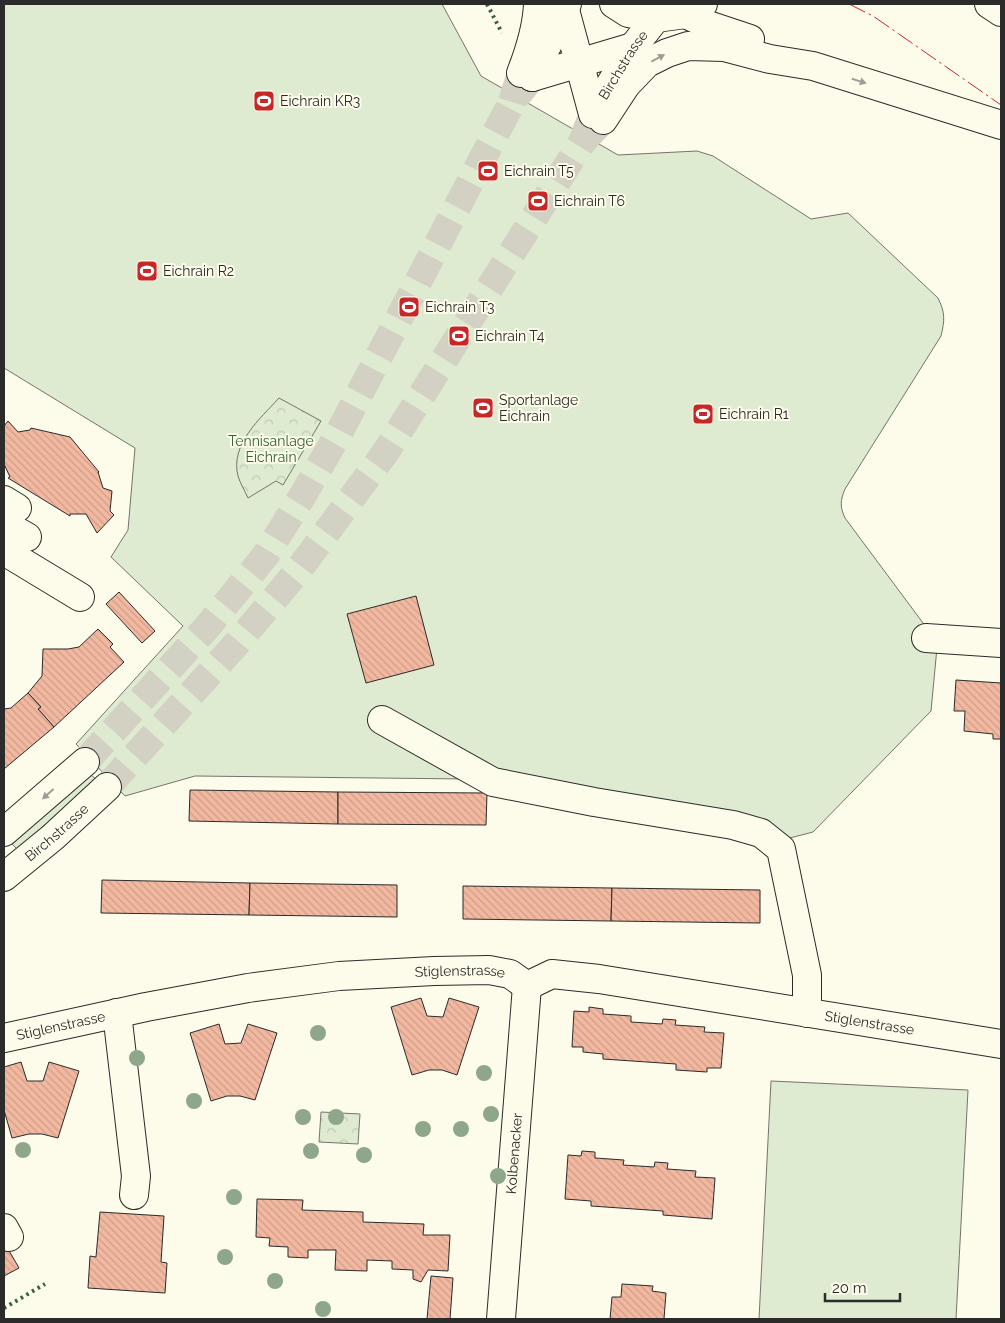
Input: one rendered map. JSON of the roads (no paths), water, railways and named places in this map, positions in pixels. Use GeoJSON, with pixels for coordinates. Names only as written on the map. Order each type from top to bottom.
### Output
{"type":"FeatureCollection","features":[{"type":"Feature","properties":{"kind":"main road"},"geometry":{"type":"LineString","coordinates":[[526,75],[537,20],[538,4]]}},
{"type":"Feature","properties":{"kind":"main road","name":"Birchstrasse"},"geometry":{"type":"LineString","coordinates":[[614,4],[628,13],[656,18],[695,9]]}},
{"type":"Feature","properties":{"kind":"main road"},"geometry":{"type":"LineString","coordinates":[[989,4],[1001,12]]}},
{"type":"Feature","properties":{"kind":"main road"},"geometry":{"type":"LineString","coordinates":[[526,75],[566,7]]}},
{"type":"Feature","properties":{"kind":"main road"},"geometry":{"type":"LineString","coordinates":[[566,7],[578,63],[598,117],[647,63],[667,53],[688,46],[724,47],[770,59],[813,66],[1001,125]]}},
{"type":"Feature","properties":{"kind":"main road"},"geometry":{"type":"LineString","coordinates":[[695,9],[708,25],[774,47],[813,66]]}},
{"type":"Feature","properties":{"kind":"main road","name":"Birchstrasse"},"geometry":{"type":"LineString","coordinates":[[598,117],[633,47],[656,18]]}},
{"type":"Feature","properties":{"kind":"main road"},"geometry":{"type":"LineString","coordinates":[[526,75],[578,63],[633,47]]}},
{"type":"Feature","properties":{"kind":"main road"},"geometry":{"type":"LineString","coordinates":[[8,511],[15,544],[80,597]]}},
{"type":"Feature","properties":{"kind":"main road"},"geometry":{"type":"LineString","coordinates":[[926,638],[1001,643]]}},
{"type":"Feature","properties":{"kind":"main road"},"geometry":{"type":"LineString","coordinates":[[382,720],[493,782],[594,802],[734,825],[761,833],[781,849],[807,976],[807,1013]]}},
{"type":"Feature","properties":{"kind":"main road"},"geometry":{"type":"LineString","coordinates":[[4,832],[84,762]]}},
{"type":"Feature","properties":{"kind":"main road","name":"Birchstrasse"},"geometry":{"type":"LineString","coordinates":[[4,877],[107,787]]}},
{"type":"Feature","properties":{"kind":"main road","name":"Stiglenstrasse"},"geometry":{"type":"LineString","coordinates":[[4,1038],[117,1013],[248,988],[339,976],[489,970],[510,974],[527,986],[552,974],[599,979],[1001,1044]]}},
{"type":"Feature","properties":{"kind":"main road","name":"Kolbenacker"},"geometry":{"type":"LineString","coordinates":[[501,1319],[527,986]]}},
{"type":"Feature","properties":{"kind":"main road"},"geometry":{"type":"LineString","coordinates":[[117,1013],[136,1176],[134,1195]]}},
{"type":"Feature","properties":{"kind":"tunnel"},"geometry":{"type":"LineString","coordinates":[[512,102],[521,73]]}},
{"type":"Feature","properties":{"kind":"tunnel"},"geometry":{"type":"LineString","coordinates":[[85,762],[208,626],[265,556],[340,431],[512,102],[532,77]]}},
{"type":"Feature","properties":{"kind":"tunnel"},"geometry":{"type":"LineString","coordinates":[[107,787],[238,642],[297,572],[385,453],[582,142],[593,114]]}},
{"type":"Feature","properties":{"kind":"tunnel"},"geometry":{"type":"LineString","coordinates":[[582,142],[603,120]]}},
{"type":"Feature","properties":{"kind":"place","name":"Eichrain KR3"},"geometry":{"type":"Point","coordinates":[264,101]}},
{"type":"Feature","properties":{"kind":"place","name":"Eichrain T5"},"geometry":{"type":"Point","coordinates":[488,171]}},
{"type":"Feature","properties":{"kind":"place","name":"Eichrain T6"},"geometry":{"type":"Point","coordinates":[538,201]}},
{"type":"Feature","properties":{"kind":"place","name":"Eichrain R2"},"geometry":{"type":"Point","coordinates":[147,271]}},
{"type":"Feature","properties":{"kind":"place","name":"Eichrain T3"},"geometry":{"type":"Point","coordinates":[409,307]}},
{"type":"Feature","properties":{"kind":"place","name":"Eichrain T4"},"geometry":{"type":"Point","coordinates":[459,336]}},
{"type":"Feature","properties":{"kind":"place","name":"Sportanlage Eichrain"},"geometry":{"type":"Point","coordinates":[483,408]}},
{"type":"Feature","properties":{"kind":"place","name":"Eichrain R1"},"geometry":{"type":"Point","coordinates":[703,414]}},
{"type":"Feature","properties":{"kind":"park label","name":"Tennisanlage Eichrain"},"geometry":{"type":"Point","coordinates":[271,450]}}]}
